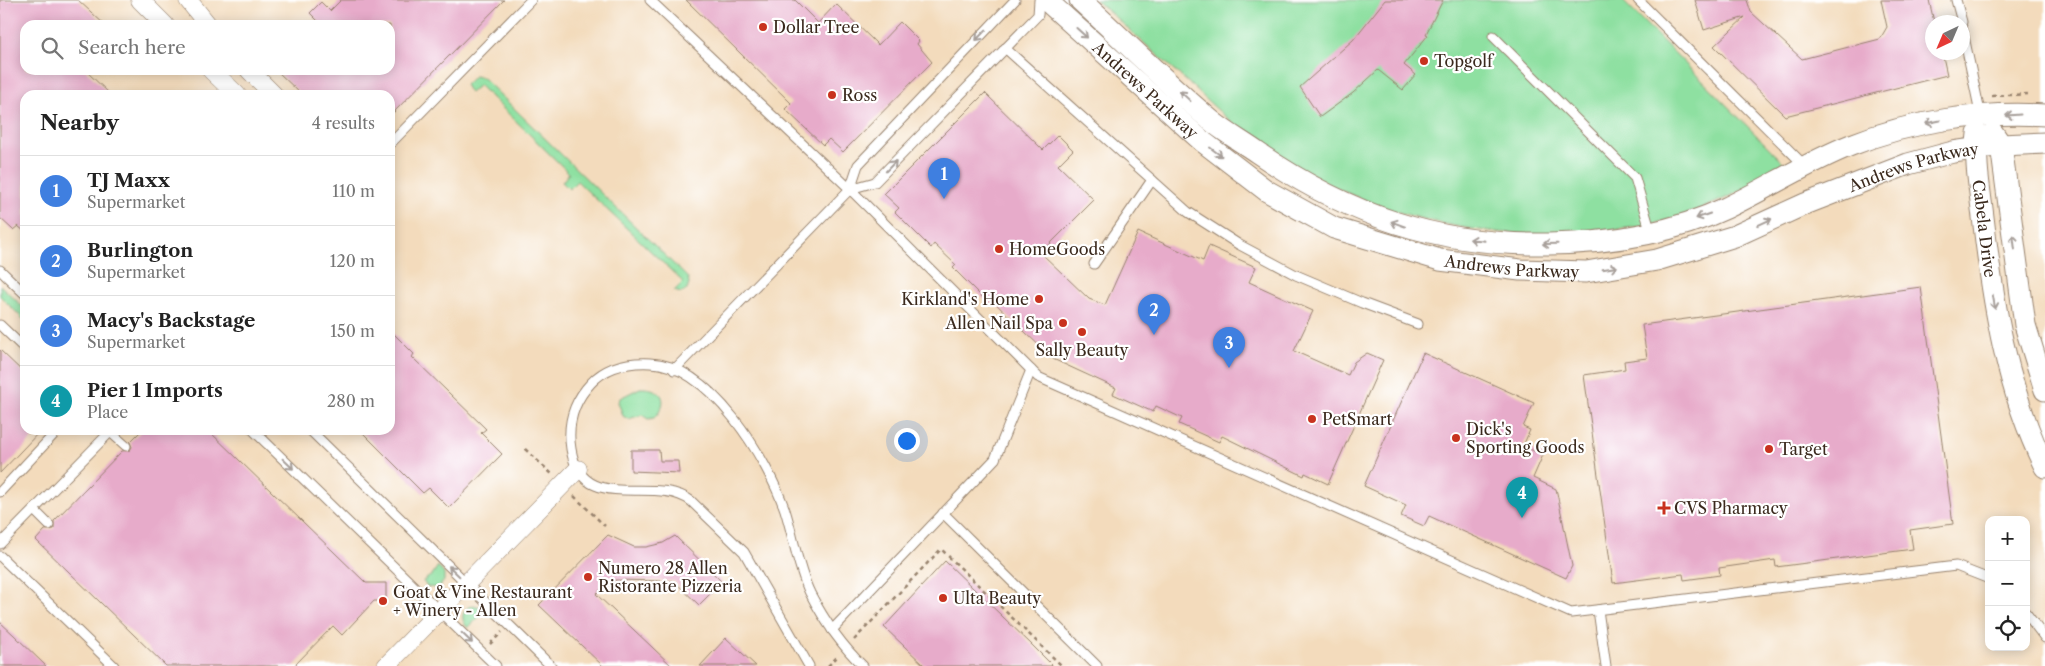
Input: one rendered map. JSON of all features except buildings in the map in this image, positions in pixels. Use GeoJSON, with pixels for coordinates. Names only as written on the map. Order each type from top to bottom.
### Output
{"type":"FeatureCollection","features":[{"type":"Feature","properties":{"kind":"street"},"geometry":{"type":"LineString","coordinates":[[140,0],[160,20]]}},
{"type":"Feature","properties":{"kind":"street"},"geometry":{"type":"LineString","coordinates":[[188,0],[204,20]]}},
{"type":"Feature","properties":{"kind":"street","name":"Andrews Parkway"},"geometry":{"type":"LineString","coordinates":[[1046,0],[1202,141],[1267,191],[1334,228],[1440,260],[1520,270],[1586,272],[1657,260],[1735,236],[1805,204],[1908,164],[2001,145],[2045,143]]}},
{"type":"Feature","properties":{"kind":"street","name":"Andrews Parkway"},"geometry":{"type":"LineString","coordinates":[[1080,0],[1215,124],[1281,168],[1345,205],[1406,227],[1445,237],[1509,244],[1617,240],[1651,233],[1724,209],[1850,145],[1901,128],[1945,119],[2045,115]]}},
{"type":"Feature","properties":{"kind":"street"},"geometry":{"type":"LineString","coordinates":[[216,75],[232,90]]}},
{"type":"Feature","properties":{"kind":"street"},"geometry":{"type":"LineString","coordinates":[[254,75],[269,90]]}},
{"type":"Feature","properties":{"kind":"street","name":"Cabela Drive"},"geometry":{"type":"LineString","coordinates":[[1981,117],[2001,145],[2025,325],[2045,390]]}},
{"type":"Feature","properties":{"kind":"street","name":"Cabela Drive"},"geometry":{"type":"LineString","coordinates":[[1981,117],[1976,149],[1991,290],[2014,391],[2045,467]]}},
{"type":"Feature","properties":{"kind":"street"},"geometry":{"type":"LineString","coordinates":[[1440,260],[1445,237]]}},
{"type":"Feature","properties":{"kind":"street"},"geometry":{"type":"LineString","coordinates":[[386,666],[578,469]]}},
{"type":"Feature","properties":{"kind":"lane"},"geometry":{"type":"LineString","coordinates":[[395,139],[531,0]]}},
{"type":"Feature","properties":{"kind":"lane"},"geometry":{"type":"LineString","coordinates":[[650,0],[850,189],[1038,377],[1572,613],[1956,566],[1985,577]]}},
{"type":"Feature","properties":{"kind":"lane"},"geometry":{"type":"LineString","coordinates":[[674,370],[850,189],[858,165],[1015,0]]}},
{"type":"Feature","properties":{"kind":"lane"},"geometry":{"type":"LineString","coordinates":[[850,189],[875,182],[1038,15],[1039,0]]}},
{"type":"Feature","properties":{"kind":"lane"},"geometry":{"type":"LineString","coordinates":[[1638,0],[1806,168]]}},
{"type":"Feature","properties":{"kind":"lane"},"geometry":{"type":"LineString","coordinates":[[1956,0],[1960,15]]}},
{"type":"Feature","properties":{"kind":"lane"},"geometry":{"type":"LineString","coordinates":[[1493,36],[1635,178],[1651,233]]}},
{"type":"Feature","properties":{"kind":"lane"},"geometry":{"type":"LineString","coordinates":[[1005,48],[1188,212],[1263,259],[1328,290],[1418,324]]}},
{"type":"Feature","properties":{"kind":"lane"},"geometry":{"type":"LineString","coordinates":[[1969,60],[1981,117]]}},
{"type":"Feature","properties":{"kind":"lane"},"geometry":{"type":"LineString","coordinates":[[1094,264],[1152,180]]}},
{"type":"Feature","properties":{"kind":"lane"},"geometry":{"type":"LineString","coordinates":[[0,270],[20,289]]}},
{"type":"Feature","properties":{"kind":"lane"},"geometry":{"type":"LineString","coordinates":[[0,325],[20,344]]}},
{"type":"Feature","properties":{"kind":"lane"},"geometry":{"type":"LineString","coordinates":[[809,666],[744,552],[691,500],[681,494],[666,490],[605,489],[587,479],[578,469],[570,438],[571,420],[576,405],[584,391],[594,380],[614,367],[634,362],[656,363],[698,382],[721,405],[743,430],[771,475],[785,510],[803,576],[832,630],[863,666]]}},
{"type":"Feature","properties":{"kind":"lane"},"geometry":{"type":"LineString","coordinates":[[832,630],[995,459],[1030,370]]}},
{"type":"Feature","properties":{"kind":"lane"},"geometry":{"type":"LineString","coordinates":[[0,492],[53,435]]}},
{"type":"Feature","properties":{"kind":"lane"},"geometry":{"type":"LineString","coordinates":[[0,544],[106,435]]}},
{"type":"Feature","properties":{"kind":"lane"},"geometry":{"type":"LineString","coordinates":[[114,435],[126,446]]}},
{"type":"Feature","properties":{"kind":"lane"},"geometry":{"type":"LineString","coordinates":[[258,435],[496,666]]}},
{"type":"Feature","properties":{"kind":"lane"},"geometry":{"type":"LineString","coordinates":[[315,435],[551,666]]}},
{"type":"Feature","properties":{"kind":"lane"},"geometry":{"type":"LineString","coordinates":[[34,510],[50,525]]}},
{"type":"Feature","properties":{"kind":"lane"},"geometry":{"type":"LineString","coordinates":[[943,513],[1097,666]]}},
{"type":"Feature","properties":{"kind":"lane"},"geometry":{"type":"LineString","coordinates":[[0,556],[114,666]]}},
{"type":"Feature","properties":{"kind":"lane"},"geometry":{"type":"LineString","coordinates":[[1598,610],[1606,666]]}},
{"type":"Feature","properties":{"kind":"lane"},"geometry":{"type":"LineString","coordinates":[[2030,618],[2045,638]]}},
{"type":"Feature","properties":{"kind":"path"},"geometry":{"type":"LineString","coordinates":[[828,666],[941,549],[1062,666]]}},
{"type":"Feature","properties":{"kind":"path"},"geometry":{"type":"LineString","coordinates":[[482,652],[509,625]]}},
{"type":"Feature","properties":{"kind":"green space","name":"Topgolf"},"geometry":{"type":"Polygon","coordinates":[[[1096,0],[1622,0],[1788,167],[1711,205],[1685,215],[1648,225],[1585,233],[1540,234],[1496,232],[1453,226],[1410,215],[1368,201],[1327,184],[1288,162],[1251,137],[1221,113],[1096,0]]]}},
{"type":"Feature","properties":{"kind":"green space"},"geometry":{"type":"Polygon","coordinates":[[[474,76],[482,77],[688,278],[687,290],[681,293],[674,291],[683,282],[577,181],[569,189],[562,182],[569,173],[479,85],[470,93],[465,85],[474,76]]]}},
{"type":"Feature","properties":{"kind":"green space"},"geometry":{"type":"Polygon","coordinates":[[[0,285],[20,304],[20,316],[0,296],[0,285]]]}},
{"type":"Feature","properties":{"kind":"green space"},"geometry":{"type":"Polygon","coordinates":[[[640,388],[648,388],[659,393],[662,396],[662,406],[654,418],[648,419],[642,415],[628,419],[623,416],[618,402],[620,398],[640,388]]]}},
{"type":"Feature","properties":{"kind":"green space"},"geometry":{"type":"Polygon","coordinates":[[[438,566],[444,574],[444,581],[438,588],[427,587],[423,581],[432,575],[438,566]]]}},
{"type":"Feature","properties":{"kind":"green space"},"geometry":{"type":"Polygon","coordinates":[[[473,605],[481,607],[485,611],[468,628],[465,625],[463,615],[466,609],[473,605]]]}},
{"type":"Feature","properties":{"kind":"place","name":"Dollar Tree"},"geometry":{"type":"Point","coordinates":[763,27]}},
{"type":"Feature","properties":{"kind":"place","name":"Topgolf"},"geometry":{"type":"Point","coordinates":[1424,61]}},
{"type":"Feature","properties":{"kind":"place","name":"Ross"},"geometry":{"type":"Point","coordinates":[832,95]}},
{"type":"Feature","properties":{"kind":"place","name":"TJ Maxx"},"geometry":{"type":"Point","coordinates":[944,199]}},
{"type":"Feature","properties":{"kind":"place","name":"HomeGoods"},"geometry":{"type":"Point","coordinates":[999,249]}},
{"type":"Feature","properties":{"kind":"place","name":"Kirkland's Home"},"geometry":{"type":"Point","coordinates":[1039,299]}},
{"type":"Feature","properties":{"kind":"place","name":"Allen Nail Spa"},"geometry":{"type":"Point","coordinates":[1063,323]}},
{"type":"Feature","properties":{"kind":"place","name":"Sally Beauty"},"geometry":{"type":"Point","coordinates":[1082,332]}},
{"type":"Feature","properties":{"kind":"place","name":"Burlington"},"geometry":{"type":"Point","coordinates":[1154,335]}},
{"type":"Feature","properties":{"kind":"place","name":"Macy's Backstage"},"geometry":{"type":"Point","coordinates":[1229,368]}},
{"type":"Feature","properties":{"kind":"place","name":"PetSmart"},"geometry":{"type":"Point","coordinates":[1312,419]}},
{"type":"Feature","properties":{"kind":"place","name":"Dick's Sporting Goods"},"geometry":{"type":"Point","coordinates":[1456,438]}},
{"type":"Feature","properties":{"kind":"place","name":"Target"},"geometry":{"type":"Point","coordinates":[1769,449]}},
{"type":"Feature","properties":{"kind":"place","name":"CVS Pharmacy"},"geometry":{"type":"Point","coordinates":[1664,508]}},
{"type":"Feature","properties":{"kind":"place","name":"Pier 1 Imports"},"geometry":{"type":"Point","coordinates":[1522,518]}},
{"type":"Feature","properties":{"kind":"place","name":"Numero 28 Allen Ristorante Pizzeria"},"geometry":{"type":"Point","coordinates":[588,577]}},
{"type":"Feature","properties":{"kind":"place","name":"Ulta Beauty"},"geometry":{"type":"Point","coordinates":[943,598]}},
{"type":"Feature","properties":{"kind":"place","name":"Goat & Vine Restaurant + Winery - Allen"},"geometry":{"type":"Point","coordinates":[383,601]}}]}
